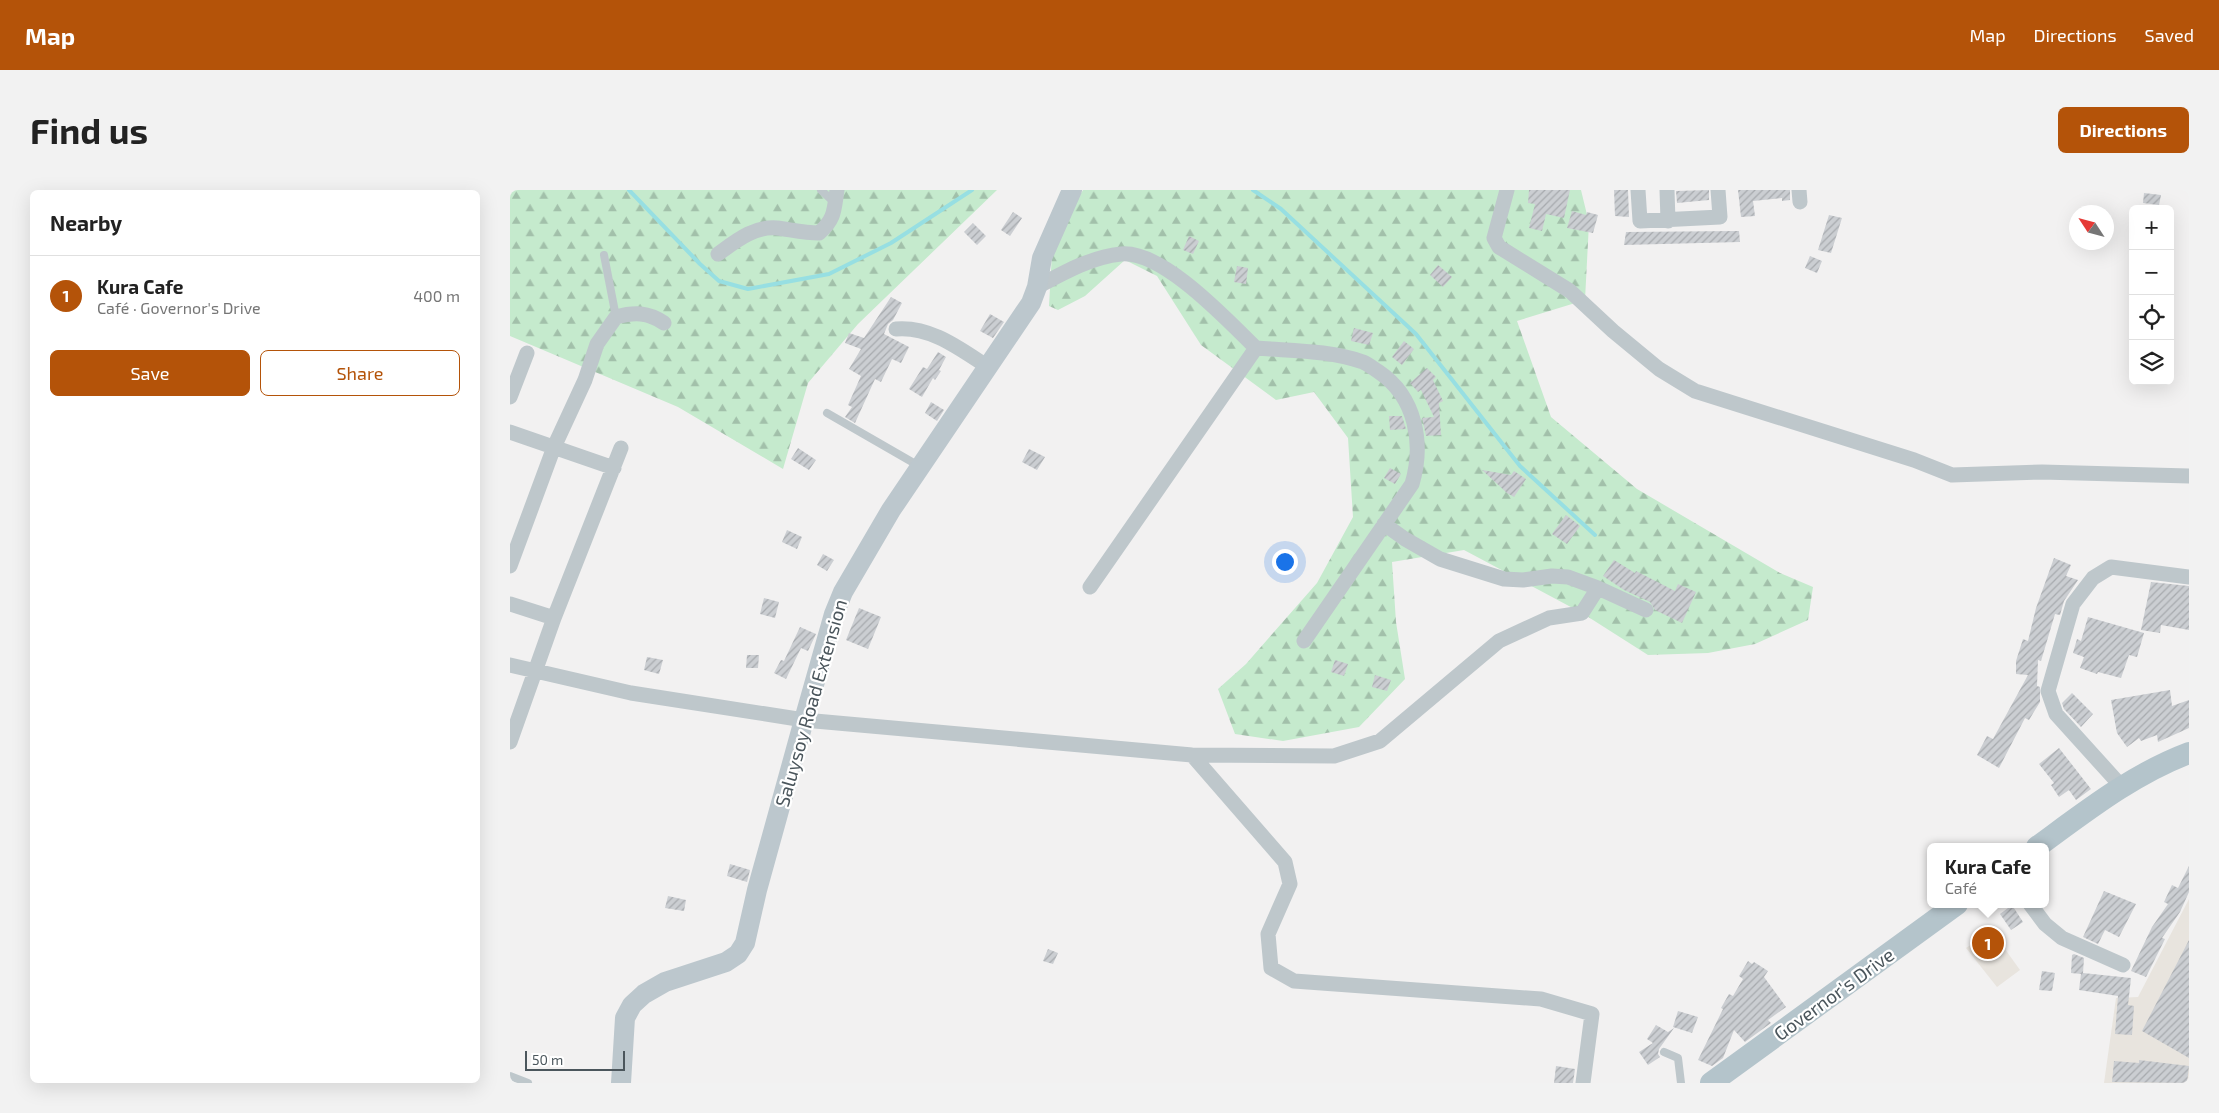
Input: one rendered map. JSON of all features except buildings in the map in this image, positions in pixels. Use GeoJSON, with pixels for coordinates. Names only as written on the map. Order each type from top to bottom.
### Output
{"type":"FeatureCollection","features":[{"type":"Feature","properties":{"kind":"main road","name":"Saluysoy Road Extension"},"geometry":{"type":"LineString","coordinates":[[621,1083],[626,1018],[632,1005],[644,994],[666,982],[726,962],[738,954],[745,943],[757,890],[804,720],[834,614],[843,592],[891,510],[1031,303],[1037,287],[1042,258],[1072,190]]}},
{"type":"Feature","properties":{"kind":"main road"},"geometry":{"type":"LineString","coordinates":[[2043,843],[2122,787],[2152,769],[2189,753]]}},
{"type":"Feature","properties":{"kind":"main road","name":"Governor's Drive"},"geometry":{"type":"LineString","coordinates":[[1711,1083],[1952,908]]}},
{"type":"Feature","properties":{"kind":"street"},"geometry":{"type":"LineString","coordinates":[[1507,190],[1494,238],[1499,247],[1570,291],[1613,331],[1659,369],[1695,391],[1914,460],[1952,475],[2042,472],[2189,476]]}},
{"type":"Feature","properties":{"kind":"street"},"geometry":{"type":"LineString","coordinates":[[1638,190],[1640,221],[1720,217],[1718,190]]}},
{"type":"Feature","properties":{"kind":"street"},"geometry":{"type":"LineString","coordinates":[[1667,190],[1668,221]]}},
{"type":"Feature","properties":{"kind":"street"},"geometry":{"type":"LineString","coordinates":[[718,254],[747,234],[761,229],[775,228],[806,233],[820,233],[829,224],[833,216],[836,196]]}},
{"type":"Feature","properties":{"kind":"street"},"geometry":{"type":"LineString","coordinates":[[1037,287],[1065,272],[1097,259],[1123,254],[1144,257],[1166,269],[1205,299],[1256,348],[1326,353],[1364,362],[1386,377],[1405,398],[1414,418],[1418,443],[1418,466],[1412,484],[1304,641]]}},
{"type":"Feature","properties":{"kind":"street"},"geometry":{"type":"LineString","coordinates":[[510,566],[554,447],[585,380],[598,344],[616,317],[640,312],[655,316],[664,323]]}},
{"type":"Feature","properties":{"kind":"street"},"geometry":{"type":"LineString","coordinates":[[896,329],[920,330],[934,335],[956,346],[988,367]]}},
{"type":"Feature","properties":{"kind":"street"},"geometry":{"type":"LineString","coordinates":[[1090,587],[1256,348]]}},
{"type":"Feature","properties":{"kind":"street"},"geometry":{"type":"LineString","coordinates":[[510,376],[526,353],[510,397]]}},
{"type":"Feature","properties":{"kind":"street"},"geometry":{"type":"LineString","coordinates":[[510,432],[614,468]]}},
{"type":"Feature","properties":{"kind":"street"},"geometry":{"type":"LineString","coordinates":[[510,742],[554,618],[621,448]]}},
{"type":"Feature","properties":{"kind":"street"},"geometry":{"type":"LineString","coordinates":[[1384,524],[1405,539],[1440,559],[1504,579],[1523,580],[1552,576],[1568,577],[1598,588],[1646,610]]}},
{"type":"Feature","properties":{"kind":"street"},"geometry":{"type":"LineString","coordinates":[[2122,787],[2056,714],[2048,691],[2073,604],[2093,578],[2111,567],[2189,577]]}},
{"type":"Feature","properties":{"kind":"street"},"geometry":{"type":"LineString","coordinates":[[510,665],[631,692],[804,720],[1192,756],[1334,756],[1380,742],[1499,642],[1549,618],[1582,613],[1598,588]]}},
{"type":"Feature","properties":{"kind":"street"},"geometry":{"type":"LineString","coordinates":[[510,604],[554,618]]}},
{"type":"Feature","properties":{"kind":"street"},"geometry":{"type":"LineString","coordinates":[[1192,756],[1286,862],[1290,884],[1268,934],[1271,968],[1294,981],[1541,999],[1592,1014],[1583,1083]]}},
{"type":"Feature","properties":{"kind":"street"},"geometry":{"type":"LineString","coordinates":[[2033,908],[2045,924],[2062,938],[2123,965]]}},
{"type":"Feature","properties":{"kind":"lane"},"geometry":{"type":"LineString","coordinates":[[821,190],[836,196]]}},
{"type":"Feature","properties":{"kind":"lane"},"geometry":{"type":"LineString","coordinates":[[604,255],[616,317]]}},
{"type":"Feature","properties":{"kind":"lane"},"geometry":{"type":"LineString","coordinates":[[827,413],[921,466]]}},
{"type":"Feature","properties":{"kind":"lane"},"geometry":{"type":"LineString","coordinates":[[1664,1052],[1678,1058],[1681,1083]]}},
{"type":"Feature","properties":{"kind":"lane"},"geometry":{"type":"LineString","coordinates":[[510,1076],[528,1083]]}},
{"type":"Feature","properties":{"kind":"shaded area"},"geometry":{"type":"Polygon","coordinates":[[[2189,899],[2189,1083],[2104,1083],[2116,998],[2138,997],[2189,899]]]}},
{"type":"Feature","properties":{"kind":"shaded area"},"geometry":{"type":"Polygon","coordinates":[[[1992,931],[2020,970],[1997,987],[1966,948],[1992,931]]]}},
{"type":"Feature","properties":{"kind":"green space"},"geometry":{"type":"Polygon","coordinates":[[[510,190],[997,190],[858,324],[808,383],[783,469],[678,407],[510,336],[510,190]]]}},
{"type":"Feature","properties":{"kind":"green space"},"geometry":{"type":"Polygon","coordinates":[[[1083,190],[1581,190],[1589,223],[1585,300],[1517,321],[1551,417],[1637,489],[1780,573],[1813,587],[1808,620],[1755,644],[1708,653],[1648,655],[1582,613],[1464,550],[1392,562],[1396,622],[1405,679],[1359,727],[1283,741],[1235,734],[1218,689],[1246,664],[1317,583],[1353,517],[1348,438],[1314,392],[1276,400],[1201,345],[1157,276],[1125,260],[1085,296],[1058,310],[1049,306],[1052,253],[1069,214],[1083,190]]]}},
{"type":"Feature","properties":{"kind":"waterway"},"geometry":{"type":"LineString","coordinates":[[629,190],[700,264],[719,281],[748,289],[829,274],[891,243],[972,190]]}},
{"type":"Feature","properties":{"kind":"waterway"},"geometry":{"type":"LineString","coordinates":[[1253,190],[1281,209],[1416,334],[1520,466],[1595,535]]}},
{"type":"Feature","properties":{"kind":"place","name":"Kura Cafe"},"geometry":{"type":"Point","coordinates":[1988,943]}}]}
